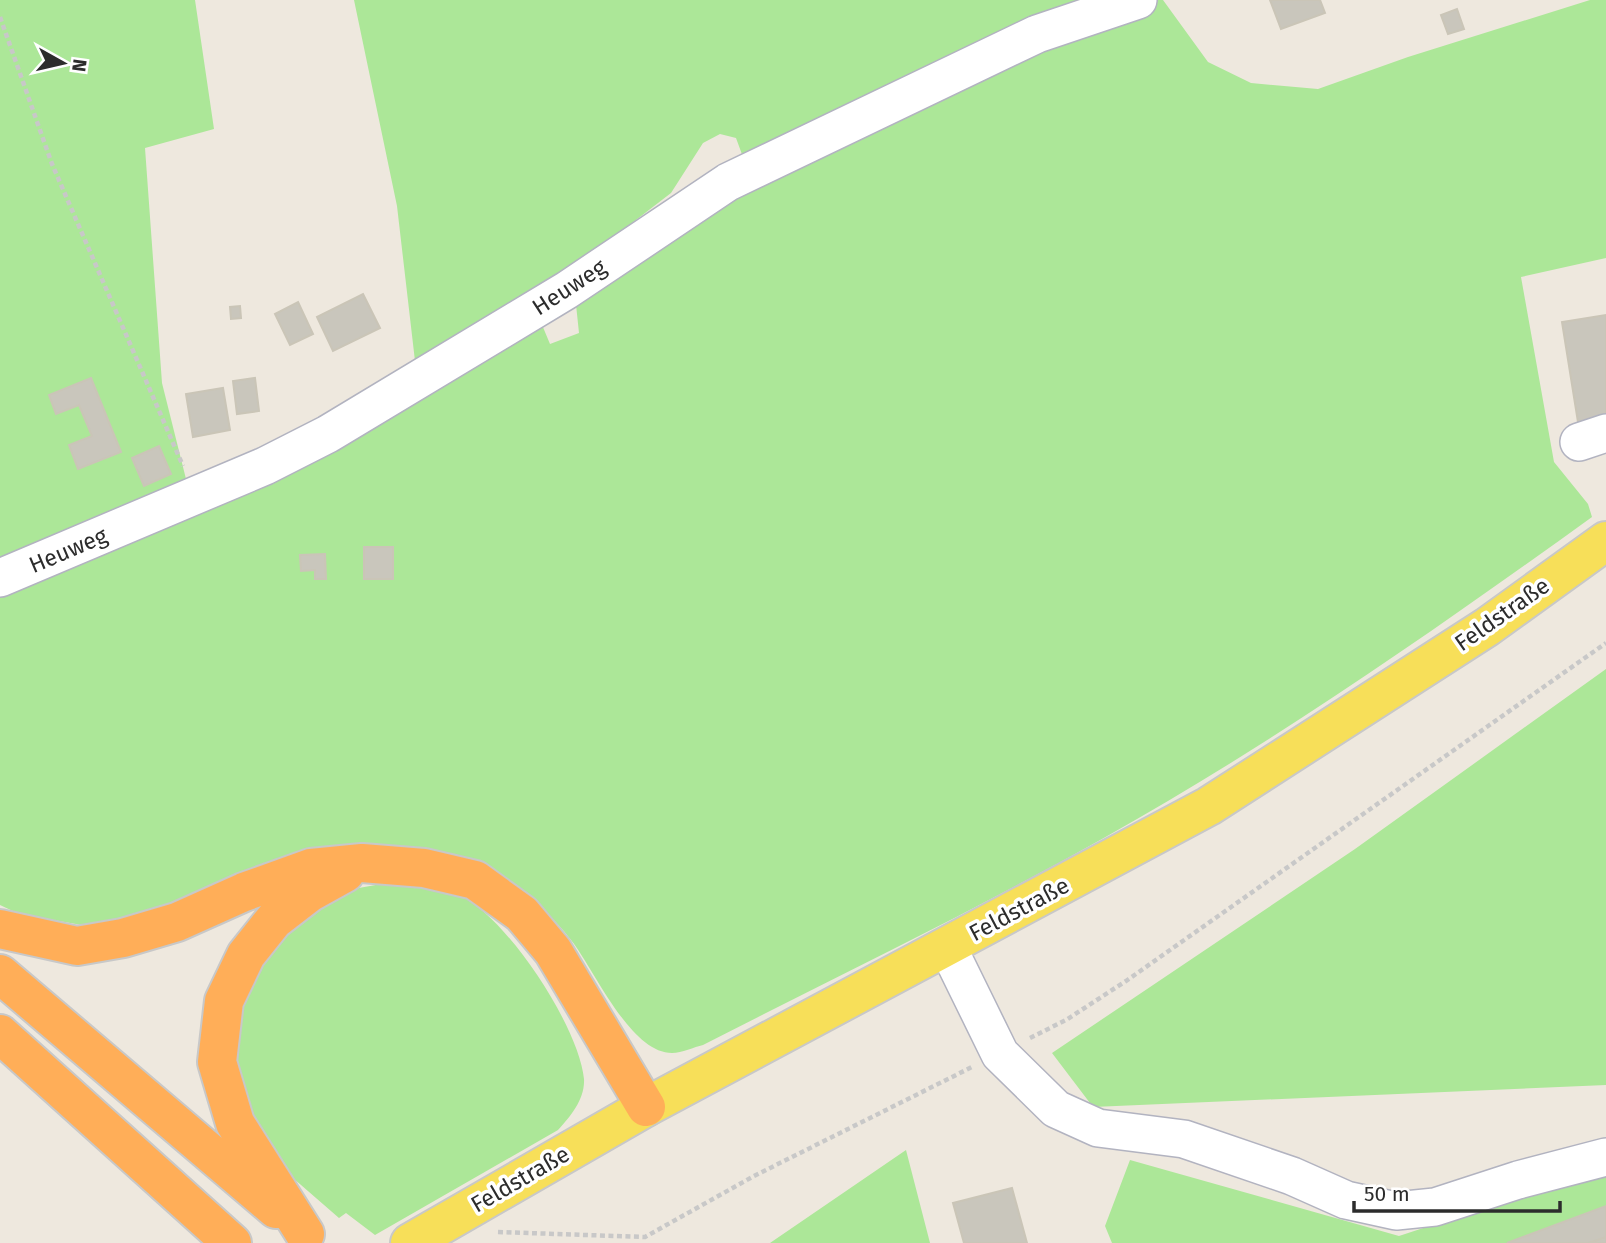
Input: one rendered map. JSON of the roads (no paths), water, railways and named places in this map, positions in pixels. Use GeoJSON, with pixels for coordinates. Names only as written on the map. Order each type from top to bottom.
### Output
{"type":"FeatureCollection","features":[{"type":"Feature","properties":{"kind":"highway"},"geometry":{"type":"LineString","coordinates":[[310,1238],[235,1123],[217,1062],[224,1001],[246,956],[274,920],[309,893],[362,863]]}},
{"type":"Feature","properties":{"kind":"highway"},"geometry":{"type":"LineString","coordinates":[[0,929],[77,946],[124,938],[177,922],[244,892],[311,867],[362,863],[424,868],[475,880],[522,914],[553,951],[646,1107]]}},
{"type":"Feature","properties":{"kind":"highway"},"geometry":{"type":"LineString","coordinates":[[0,975],[310,1238]]}},
{"type":"Feature","properties":{"kind":"highway"},"geometry":{"type":"LineString","coordinates":[[0,1034],[232,1243]]}},
{"type":"Feature","properties":{"kind":"main road","name":"Feldstraße"},"geometry":{"type":"LineString","coordinates":[[410,1243],[646,1107],[948,948],[1209,806],[1487,627],[1606,541]]}},
{"type":"Feature","properties":{"kind":"street","name":"Heuweg"},"geometry":{"type":"LineString","coordinates":[[0,578],[265,466],[398,394],[567,290],[728,182],[1037,34],[1138,0]]}},
{"type":"Feature","properties":{"kind":"street"},"geometry":{"type":"LineString","coordinates":[[948,948],[1000,1054],[1056,1109],[1098,1128],[1184,1139],[1292,1176],[1346,1200],[1396,1211],[1435,1207],[1518,1180],[1606,1157]]}}]}
